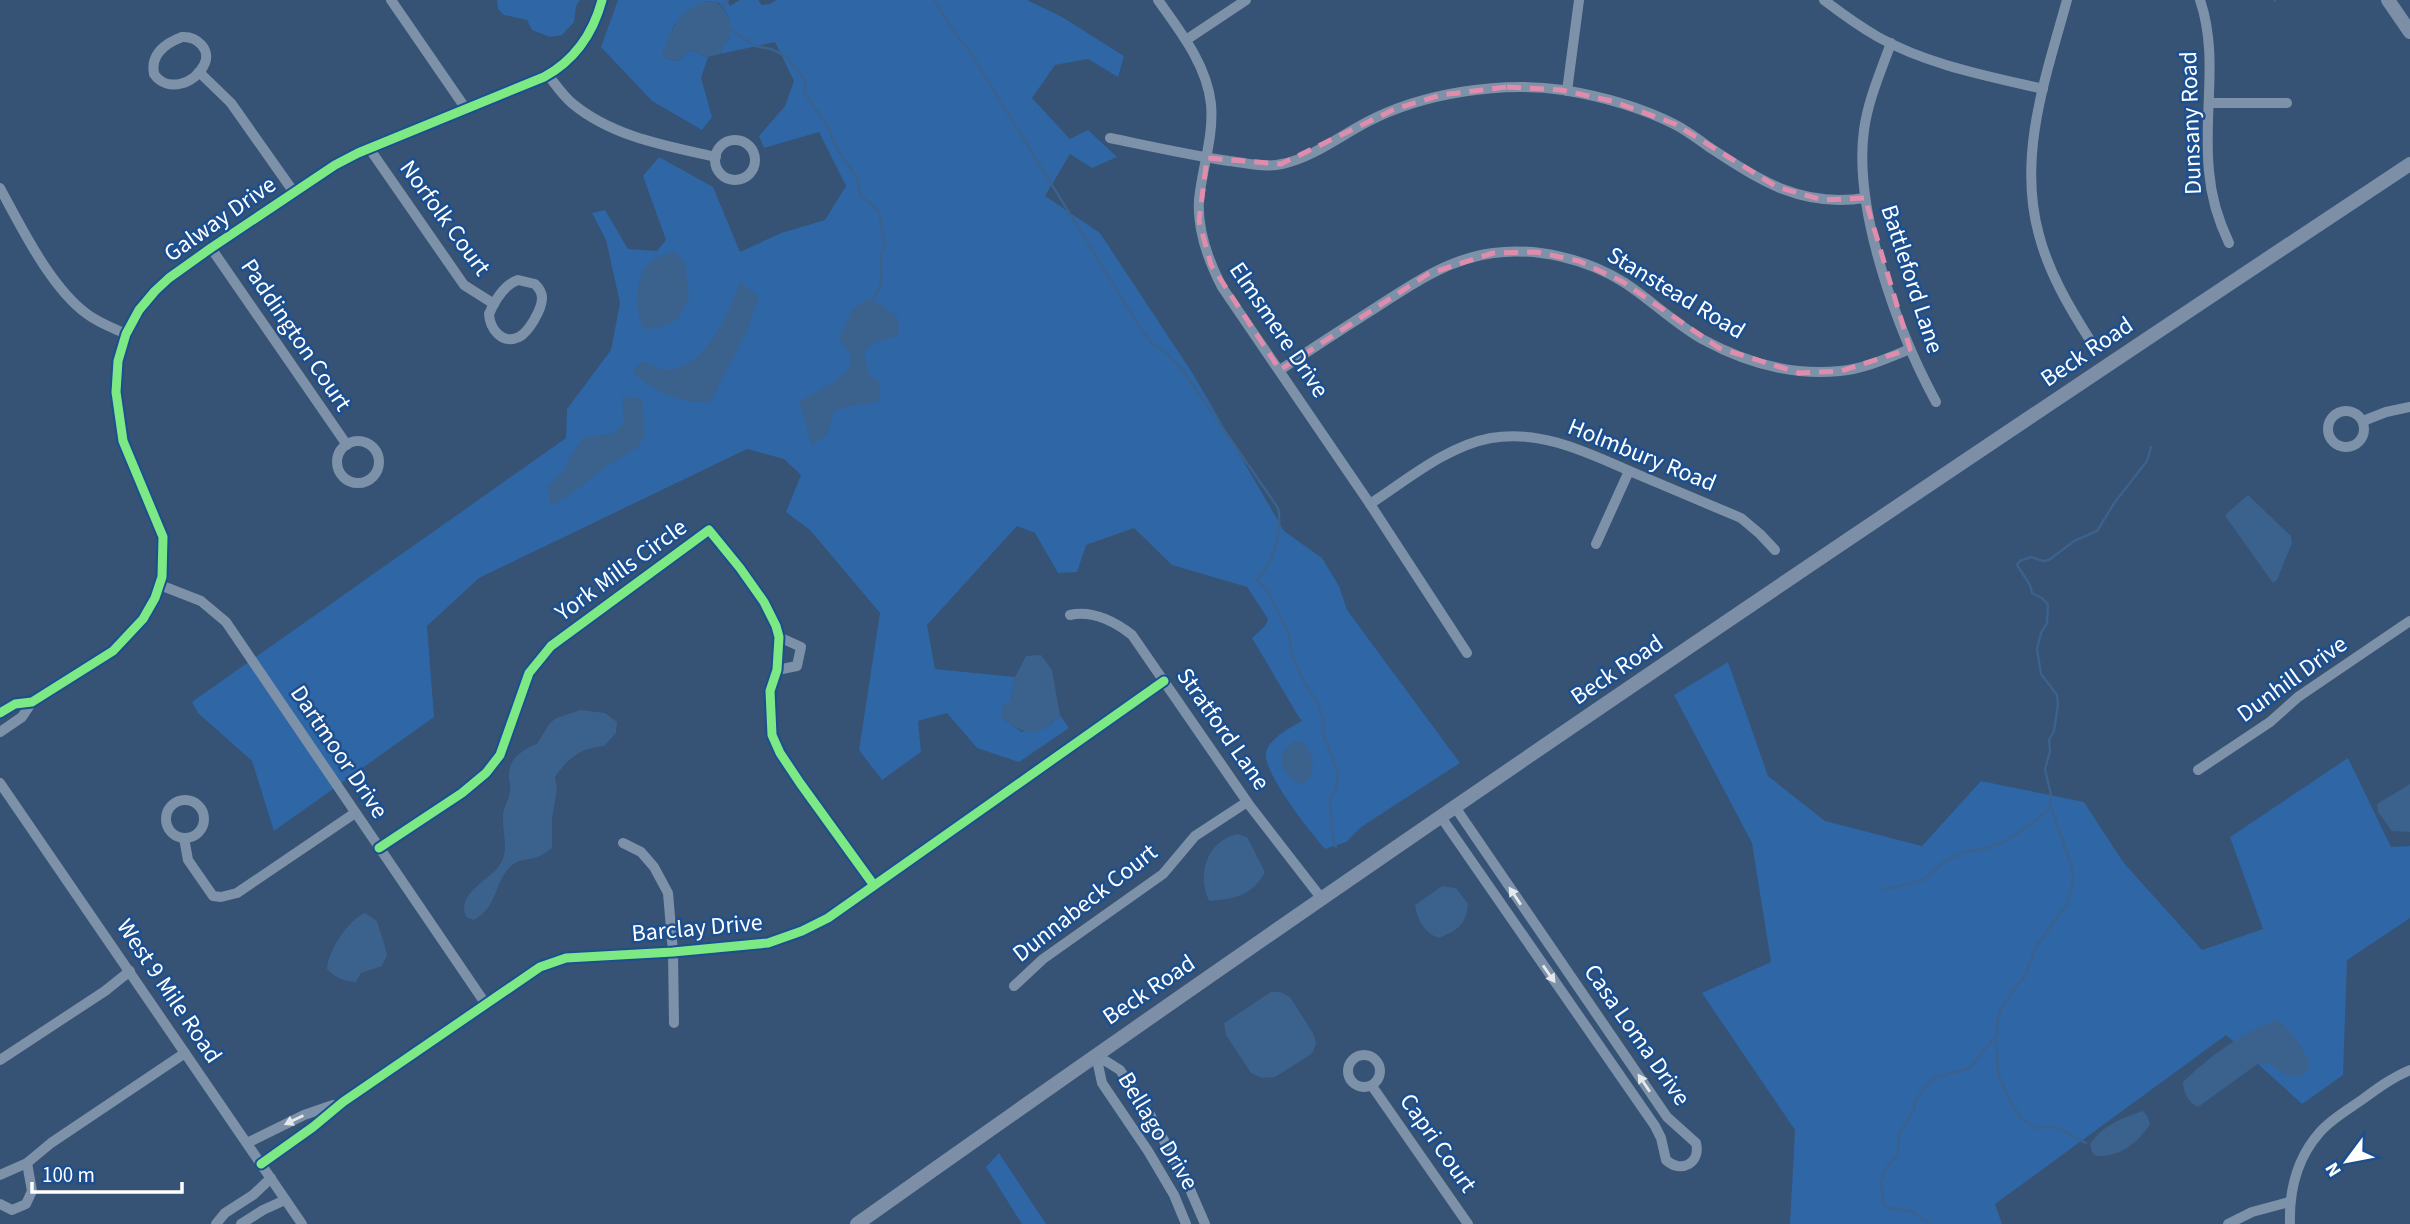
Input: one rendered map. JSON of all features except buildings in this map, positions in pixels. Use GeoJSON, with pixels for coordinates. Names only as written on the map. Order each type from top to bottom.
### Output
{"type":"FeatureCollection","features":[{"type":"Feature","properties":{"kind":"main road"},"geometry":{"type":"LineString","coordinates":[[2388,0],[2410,32]]}},
{"type":"Feature","properties":{"kind":"main road","name":"Beck Road"},"geometry":{"type":"LineString","coordinates":[[857,1224],[1455,807],[1949,470],[2410,164]]}},
{"type":"Feature","properties":{"kind":"street"},"geometry":{"type":"LineString","coordinates":[[391,0],[466,108]]}},
{"type":"Feature","properties":{"kind":"street","name":"Galway Drive"},"geometry":{"type":"LineString","coordinates":[[0,713],[15,705],[32,702],[113,651],[143,619],[160,585],[164,562],[163,537],[123,441],[116,392],[118,361],[126,334],[139,310],[169,278],[293,191],[335,165],[560,68],[584,43],[596,21],[602,0]]}},
{"type":"Feature","properties":{"kind":"street","name":"Elmsmere Drive"},"geometry":{"type":"LineString","coordinates":[[1158,0],[1201,66],[1211,102],[1212,121],[1199,199],[1199,220],[1211,265],[1222,287],[1370,504],[1467,653]]}},
{"type":"Feature","properties":{"kind":"street"},"geometry":{"type":"LineString","coordinates":[[1186,40],[1246,0]]}},
{"type":"Feature","properties":{"kind":"street"},"geometry":{"type":"LineString","coordinates":[[1567,91],[1579,0]]}},
{"type":"Feature","properties":{"kind":"street"},"geometry":{"type":"LineString","coordinates":[[1824,0],[1849,19],[1891,43],[1920,55],[2043,89]]}},
{"type":"Feature","properties":{"kind":"street"},"geometry":{"type":"LineString","coordinates":[[2067,0],[2033,138],[2033,205],[2039,236],[2055,279],[2090,341]]}},
{"type":"Feature","properties":{"kind":"street","name":"Dunsany Road"},"geometry":{"type":"LineString","coordinates":[[2200,0],[2208,36],[2209,169],[2216,210],[2229,243]]}},
{"type":"Feature","properties":{"kind":"street"},"geometry":{"type":"LineString","coordinates":[[192,37],[200,42],[206,52],[205,63],[199,72],[183,83],[169,85],[157,78],[153,63],[158,52],[173,41],[192,37]]}},
{"type":"Feature","properties":{"kind":"street","name":"Battleford Lane"},"geometry":{"type":"LineString","coordinates":[[1891,43],[1870,104],[1864,131],[1866,212],[1910,349],[1937,402]]}},
{"type":"Feature","properties":{"kind":"street"},"geometry":{"type":"LineString","coordinates":[[199,72],[231,103],[293,191]]}},
{"type":"Feature","properties":{"kind":"street"},"geometry":{"type":"LineString","coordinates":[[548,75],[573,104],[609,127],[639,139],[716,157]]}},
{"type":"Feature","properties":{"kind":"street"},"geometry":{"type":"LineString","coordinates":[[1110,138],[1253,165],[1281,164],[1311,153],[1395,109],[1441,95],[1507,87],[1567,91],[1612,101],[1675,124],[1754,177],[1786,190],[1823,200],[1865,198]]}},
{"type":"Feature","properties":{"kind":"street"},"geometry":{"type":"LineString","coordinates":[[2210,103],[2287,103]]}},
{"type":"Feature","properties":{"kind":"street","name":"Norfolk Court"},"geometry":{"type":"LineString","coordinates":[[369,149],[464,285],[494,304]]}},
{"type":"Feature","properties":{"kind":"street"},"geometry":{"type":"LineString","coordinates":[[0,188],[29,239],[68,296],[88,315],[126,334]]}},
{"type":"Feature","properties":{"kind":"street","name":"Paddington Court"},"geometry":{"type":"LineString","coordinates":[[211,248],[347,445]]}},
{"type":"Feature","properties":{"kind":"street","name":"Stanstead Road"},"geometry":{"type":"LineString","coordinates":[[1280,370],[1428,274],[1461,261],[1493,253],[1536,252],[1579,261],[1623,282],[1683,327],[1719,348],[1749,360],[1799,373],[1841,371],[1875,363],[1910,349]]}},
{"type":"Feature","properties":{"kind":"street","name":"Norfolk Court"},"geometry":{"type":"LineString","coordinates":[[518,280],[535,284],[542,296],[541,304],[528,329],[513,338],[500,335],[493,327],[489,314],[494,304],[508,285],[518,280]]}},
{"type":"Feature","properties":{"kind":"street"},"geometry":{"type":"LineString","coordinates":[[2363,421],[2410,407]]}},
{"type":"Feature","properties":{"kind":"street","name":"Holmbury Road"},"geometry":{"type":"LineString","coordinates":[[1370,504],[1450,453],[1490,438],[1525,437],[1556,442],[1741,518],[1775,550]]}},
{"type":"Feature","properties":{"kind":"street"},"geometry":{"type":"LineString","coordinates":[[1596,544],[1629,471]]}},
{"type":"Feature","properties":{"kind":"street","name":"York Mills Circle"},"geometry":{"type":"LineString","coordinates":[[379,848],[486,774],[500,755],[529,673],[551,646],[709,530],[764,602],[776,626],[779,638],[777,670],[770,691],[772,735],[800,783],[873,884]]}},
{"type":"Feature","properties":{"kind":"street","name":"Dartmoor Drive"},"geometry":{"type":"LineString","coordinates":[[160,585],[201,601],[226,622],[485,1003]]}},
{"type":"Feature","properties":{"kind":"street","name":"Stratford Lane"},"geometry":{"type":"LineString","coordinates":[[1070,615],[1083,612],[1118,624],[1132,635],[1247,802],[1322,899]]}},
{"type":"Feature","properties":{"kind":"street","name":"Dunhill Drive"},"geometry":{"type":"LineString","coordinates":[[2198,770],[2270,722],[2298,697],[2410,621]]}},
{"type":"Feature","properties":{"kind":"street"},"geometry":{"type":"LineString","coordinates":[[777,670],[797,666],[801,646],[779,638]]}},
{"type":"Feature","properties":{"kind":"street","name":"Barclay Drive"},"geometry":{"type":"LineString","coordinates":[[261,1164],[343,1102],[540,967],[566,958],[768,943],[828,918],[1164,681]]}},
{"type":"Feature","properties":{"kind":"street","name":"Galway Drive"},"geometry":{"type":"LineString","coordinates":[[0,732],[22,717],[32,702]]}},
{"type":"Feature","properties":{"kind":"street","name":"West 9 Mile Road"},"geometry":{"type":"LineString","coordinates":[[0,783],[302,1224]]}},
{"type":"Feature","properties":{"kind":"street","name":"Dunnabeck Court"},"geometry":{"type":"LineString","coordinates":[[1014,986],[1043,958],[1163,874],[1195,836],[1247,802]]}},
{"type":"Feature","properties":{"kind":"street","name":"Casa Loma Drive"},"geometry":{"type":"LineString","coordinates":[[1441,817],[1655,1126],[1666,1160],[1675,1167],[1691,1164],[1697,1154],[1692,1138],[1675,1126],[1667,1116],[1455,807]]}},
{"type":"Feature","properties":{"kind":"street"},"geometry":{"type":"LineString","coordinates":[[184,838],[188,860],[213,896],[221,897],[237,893],[355,813]]}},
{"type":"Feature","properties":{"kind":"street"},"geometry":{"type":"LineString","coordinates":[[623,843],[640,852],[662,879],[668,893],[674,952],[674,1023]]}},
{"type":"Feature","properties":{"kind":"street"},"geometry":{"type":"LineString","coordinates":[[0,1060],[105,991],[130,971]]}},
{"type":"Feature","properties":{"kind":"street"},"geometry":{"type":"LineString","coordinates":[[0,1175],[27,1163],[51,1143],[185,1053]]}},
{"type":"Feature","properties":{"kind":"street","name":"Bellago Drive"},"geometry":{"type":"LineString","coordinates":[[1096,1055],[1102,1083],[1148,1151],[1174,1195],[1186,1224]]}},
{"type":"Feature","properties":{"kind":"street","name":"Bellago Drive"},"geometry":{"type":"LineString","coordinates":[[1096,1055],[1120,1070],[1149,1114],[1189,1187],[1205,1224]]}},
{"type":"Feature","properties":{"kind":"street"},"geometry":{"type":"LineString","coordinates":[[2290,1224],[2289,1202],[2295,1177],[2306,1151],[2321,1131],[2388,1080],[2410,1070]]}},
{"type":"Feature","properties":{"kind":"street","name":"Capri Court"},"geometry":{"type":"LineString","coordinates":[[1372,1086],[1468,1224]]}},
{"type":"Feature","properties":{"kind":"street","name":"Barclay Drive"},"geometry":{"type":"LineString","coordinates":[[247,1143],[304,1115],[343,1102]]}},
{"type":"Feature","properties":{"kind":"street"},"geometry":{"type":"LineString","coordinates":[[0,1204],[12,1210],[26,1204],[32,1191],[27,1163]]}},
{"type":"Feature","properties":{"kind":"street"},"geometry":{"type":"LineString","coordinates":[[216,1224],[225,1213],[253,1195],[271,1178]]}},
{"type":"Feature","properties":{"kind":"street"},"geometry":{"type":"LineString","coordinates":[[241,1224],[285,1200]]}},
{"type":"Feature","properties":{"kind":"street"},"geometry":{"type":"LineString","coordinates":[[2228,1224],[2252,1212],[2289,1202]]}},
{"type":"Feature","properties":{"kind":"highlighted area"},"geometry":{"type":"Polygon","coordinates":[[[1507,87],[1561,90],[1612,101],[1675,124],[1777,187],[1823,200],[1865,198],[1910,349],[1841,371],[1799,373],[1719,348],[1623,282],[1579,261],[1536,252],[1493,253],[1428,274],[1280,370],[1211,265],[1199,221],[1207,158],[1281,164],[1395,109],[1441,95],[1507,87]]]}},
{"type":"Feature","properties":{"kind":"shaded area"},"geometry":{"type":"Polygon","coordinates":[[[497,0],[580,0],[576,6],[574,22],[562,35],[550,37],[532,30],[527,20],[504,15],[498,9],[497,0]]]}},
{"type":"Feature","properties":{"kind":"shaded area"},"geometry":{"type":"Polygon","coordinates":[[[618,0],[727,0],[730,6],[740,0],[758,0],[762,5],[776,0],[1027,0],[1062,17],[1124,56],[1118,77],[1088,59],[1055,65],[1032,98],[1070,139],[1088,130],[1117,157],[1092,168],[1070,154],[1045,196],[1100,233],[1193,374],[1284,531],[1322,558],[1339,586],[1347,610],[1460,763],[1361,827],[1346,842],[1325,849],[1279,787],[1267,761],[1266,752],[1272,742],[1303,720],[1252,638],[1265,626],[1268,619],[1247,587],[1172,565],[1134,528],[1086,545],[1077,572],[1058,573],[1035,533],[1017,526],[927,625],[935,669],[1015,677],[1011,699],[1002,718],[1022,732],[1051,724],[1060,715],[1069,728],[1019,762],[977,748],[947,713],[918,721],[921,752],[882,780],[859,750],[880,613],[810,530],[786,512],[801,475],[784,459],[747,449],[479,578],[427,626],[434,717],[274,831],[252,761],[198,713],[192,702],[566,438],[567,409],[611,350],[620,303],[606,240],[592,213],[605,210],[628,249],[657,251],[666,240],[643,176],[659,157],[713,187],[740,252],[781,233],[825,220],[846,186],[819,132],[764,148],[759,136],[785,106],[794,81],[775,42],[720,54],[724,44],[730,39],[730,18],[719,3],[705,1],[674,25],[662,56],[678,60],[690,50],[708,57],[701,78],[712,117],[702,130],[652,101],[601,47],[618,0]]]}},
{"type":"Feature","properties":{"kind":"shaded area"},"geometry":{"type":"Polygon","coordinates":[[[705,1],[718,3],[730,18],[730,39],[724,44],[720,54],[708,57],[690,50],[678,60],[662,56],[676,23],[688,11],[705,1]]]}},
{"type":"Feature","properties":{"kind":"shaded area"},"geometry":{"type":"Polygon","coordinates":[[[675,251],[685,263],[689,298],[678,319],[661,328],[644,329],[637,304],[641,276],[650,262],[675,251]]]}},
{"type":"Feature","properties":{"kind":"shaded area"},"geometry":{"type":"Polygon","coordinates":[[[740,282],[759,297],[747,331],[710,402],[678,399],[632,372],[642,361],[668,370],[682,367],[694,359],[705,349],[722,323],[740,282]]]}},
{"type":"Feature","properties":{"kind":"shaded area"},"geometry":{"type":"Polygon","coordinates":[[[867,299],[882,305],[898,318],[899,335],[874,343],[864,352],[868,373],[881,384],[878,402],[834,411],[827,435],[812,445],[799,402],[849,370],[851,355],[839,338],[853,309],[867,299]]]}},
{"type":"Feature","properties":{"kind":"shaded area"},"geometry":{"type":"Polygon","coordinates":[[[622,396],[642,399],[645,434],[637,448],[604,468],[569,496],[551,505],[547,486],[565,470],[571,455],[584,437],[614,433],[624,423],[622,396]]]}},
{"type":"Feature","properties":{"kind":"shaded area"},"geometry":{"type":"Polygon","coordinates":[[[2248,495],[2291,536],[2292,543],[2277,580],[2273,583],[2226,517],[2226,514],[2248,495]]]}},
{"type":"Feature","properties":{"kind":"shaded area"},"geometry":{"type":"Polygon","coordinates":[[[1041,655],[1052,670],[1060,715],[1044,728],[1024,731],[1001,718],[1001,708],[1011,699],[1015,677],[1026,656],[1041,655]]]}},
{"type":"Feature","properties":{"kind":"shaded area"},"geometry":{"type":"Polygon","coordinates":[[[1728,662],[1768,776],[1825,821],[1922,846],[1981,781],[2084,802],[2123,862],[2202,950],[2263,929],[2230,837],[2348,758],[2391,847],[2410,846],[2410,918],[2347,960],[2343,1075],[2302,1104],[2226,1035],[1995,1204],[2002,1224],[1790,1224],[1795,1130],[1702,993],[1771,962],[1752,843],[1674,695],[1728,662]]]}},
{"type":"Feature","properties":{"kind":"shaded area"},"geometry":{"type":"Polygon","coordinates":[[[580,710],[605,713],[617,722],[616,733],[604,746],[576,755],[555,777],[557,789],[552,819],[552,848],[538,857],[514,864],[501,879],[492,900],[482,914],[474,920],[466,917],[464,908],[470,894],[496,869],[503,858],[503,815],[510,792],[509,775],[512,762],[523,751],[537,744],[553,720],[580,710]]]}},
{"type":"Feature","properties":{"kind":"shaded area"},"geometry":{"type":"Polygon","coordinates":[[[1294,741],[1305,744],[1313,761],[1311,777],[1301,785],[1284,769],[1281,754],[1294,741]]]}},
{"type":"Feature","properties":{"kind":"shaded area"},"geometry":{"type":"Polygon","coordinates":[[[2410,784],[2410,832],[2392,831],[2378,812],[2377,804],[2410,784]]]}},
{"type":"Feature","properties":{"kind":"shaded area"},"geometry":{"type":"Polygon","coordinates":[[[1237,834],[1247,837],[1265,872],[1249,891],[1227,899],[1209,901],[1204,880],[1207,860],[1218,844],[1237,834]]]}},
{"type":"Feature","properties":{"kind":"shaded area"},"geometry":{"type":"Polygon","coordinates":[[[1442,886],[1456,888],[1468,904],[1463,922],[1450,933],[1438,938],[1422,925],[1415,905],[1442,886]]]}},
{"type":"Feature","properties":{"kind":"shaded area"},"geometry":{"type":"Polygon","coordinates":[[[365,913],[377,921],[387,955],[382,966],[361,973],[356,982],[344,980],[327,969],[328,962],[346,929],[365,913]]]}},
{"type":"Feature","properties":{"kind":"shaded area"},"geometry":{"type":"Polygon","coordinates":[[[1271,992],[1280,992],[1290,997],[1313,1033],[1316,1043],[1313,1052],[1307,1057],[1275,1077],[1262,1078],[1251,1073],[1226,1035],[1224,1023],[1271,992]]]}},
{"type":"Feature","properties":{"kind":"shaded area"},"geometry":{"type":"Polygon","coordinates":[[[2279,1020],[2298,1042],[2308,1060],[2310,1067],[2302,1076],[2288,1075],[2269,1063],[2259,1063],[2198,1107],[2189,1100],[2183,1082],[2193,1072],[2240,1038],[2279,1020]]]}},
{"type":"Feature","properties":{"kind":"shaded area"},"geometry":{"type":"Polygon","coordinates":[[[2143,1111],[2150,1124],[2134,1143],[2120,1152],[2105,1156],[2096,1156],[2092,1152],[2090,1144],[2107,1127],[2143,1111]]]}},
{"type":"Feature","properties":{"kind":"shaded area"},"geometry":{"type":"Polygon","coordinates":[[[999,1153],[1046,1224],[1022,1224],[986,1167],[999,1153]]]}},
{"type":"Feature","properties":{"kind":"waterway"},"geometry":{"type":"LineString","coordinates":[[723,7],[728,0]]}},
{"type":"Feature","properties":{"kind":"waterway"},"geometry":{"type":"LineString","coordinates":[[934,0],[970,52],[1136,321],[1152,344],[1167,353],[1182,369],[1278,508],[1278,537],[1268,565],[1257,580],[1269,593],[1289,635],[1292,654],[1303,681],[1323,717],[1323,733],[1338,774],[1337,788],[1331,797],[1330,807],[1336,847]]}},
{"type":"Feature","properties":{"kind":"waterway"},"geometry":{"type":"LineString","coordinates":[[730,29],[755,46],[784,55],[803,77],[806,81],[804,92],[858,179],[860,195],[879,211],[885,246],[881,255],[881,281],[873,301]]}},
{"type":"Feature","properties":{"kind":"waterway"},"geometry":{"type":"LineString","coordinates":[[2086,1143],[2050,1126],[2037,1129],[2021,1118],[1998,1074],[1998,1016],[2025,977],[2035,948],[2067,904],[2074,879],[2050,804],[2051,795],[2045,769],[2058,705],[2057,695],[2041,674],[2037,649],[2047,623],[2048,605],[2032,593],[2017,565],[2031,557],[2049,560],[2074,541],[2097,531],[2115,502],[2147,461],[2151,447]]}},
{"type":"Feature","properties":{"kind":"waterway"},"geometry":{"type":"LineString","coordinates":[[1883,890],[1923,880],[1946,860],[2004,842],[2050,808]]}},
{"type":"Feature","properties":{"kind":"waterway"},"geometry":{"type":"LineString","coordinates":[[1930,1224],[1912,1212],[1886,1207],[1881,1183],[1885,1170],[1898,1154],[1899,1134],[1914,1110],[1916,1099],[1933,1078],[1970,1068],[1994,1038]]}},
{"type":"Feature","properties":{"kind":"cycle path"},"geometry":{"type":"LineString","coordinates":[[0,713],[15,704],[32,702],[113,651],[143,619],[155,598],[162,577],[163,537],[123,441],[116,392],[118,361],[126,334],[139,310],[155,291],[211,248],[335,165],[555,70],[574,54],[588,35],[602,0]]}},
{"type":"Feature","properties":{"kind":"cycle path"},"geometry":{"type":"LineString","coordinates":[[379,848],[462,793],[486,773],[500,755],[529,673],[551,646],[709,530],[764,602],[776,626],[779,637],[777,670],[770,691],[772,735],[780,753],[873,884]]}},
{"type":"Feature","properties":{"kind":"cycle path"},"geometry":{"type":"LineString","coordinates":[[261,1164],[343,1102],[540,967],[566,958],[768,943],[828,918],[1164,681]]}}]}
